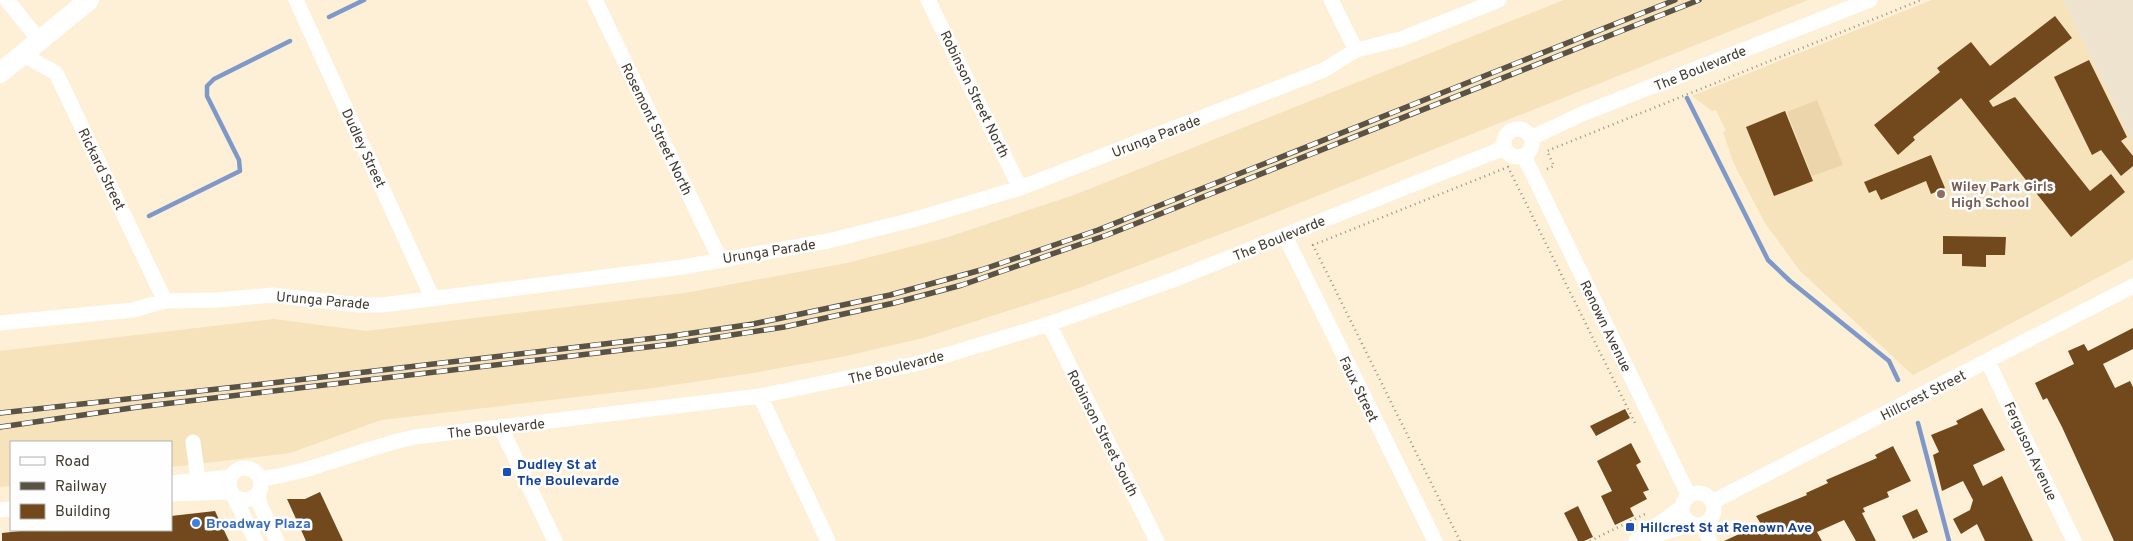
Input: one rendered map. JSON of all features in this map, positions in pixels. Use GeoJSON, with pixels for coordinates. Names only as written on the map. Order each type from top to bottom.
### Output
{"type":"FeatureCollection","features":[{"type":"Feature","properties":{"kind":"main road"},"geometry":{"type":"LineString","coordinates":[[0,73],[89,0]]}},
{"type":"Feature","properties":{"kind":"street"},"geometry":{"type":"LineString","coordinates":[[7,0],[39,40]]}},
{"type":"Feature","properties":{"kind":"street","name":"Dudley Street"},"geometry":{"type":"LineString","coordinates":[[296,0],[432,297]]}},
{"type":"Feature","properties":{"kind":"street","name":"Rosemont Street North"},"geometry":{"type":"LineString","coordinates":[[595,0],[720,259]]}},
{"type":"Feature","properties":{"kind":"street","name":"Robinson Street North"},"geometry":{"type":"LineString","coordinates":[[928,0],[1020,188]]}},
{"type":"Feature","properties":{"kind":"street"},"geometry":{"type":"LineString","coordinates":[[1331,0],[1356,50]]}},
{"type":"Feature","properties":{"kind":"street","name":"Urunga Parade"},"geometry":{"type":"LineString","coordinates":[[0,323],[133,310],[165,300],[216,300],[273,295],[359,305],[382,305],[432,297],[683,267],[828,241],[916,219],[1020,188],[1324,70],[1356,50],[1401,39],[1499,0]]}},
{"type":"Feature","properties":{"kind":"street","name":"The Boulevarde"},"geometry":{"type":"LineString","coordinates":[[1531,138],[1582,114],[1870,0]]}},
{"type":"Feature","properties":{"kind":"street","name":"Rickard Street"},"geometry":{"type":"LineString","coordinates":[[22,54],[56,73],[165,300]]}},
{"type":"Feature","properties":{"kind":"street"},"geometry":{"type":"LineString","coordinates":[[1513,130],[1526,131],[1531,138],[1530,150],[1524,156],[1515,156],[1504,148],[1504,139],[1513,130]]}},
{"type":"Feature","properties":{"kind":"street","name":"The Boulevarde"},"geometry":{"type":"LineString","coordinates":[[259,486],[390,442],[438,434],[760,396],[920,363],[1049,324],[1285,236],[1504,148]]}},
{"type":"Feature","properties":{"kind":"street","name":"Renown Avenue"},"geometry":{"type":"LineString","coordinates":[[1524,156],[1685,502]]}},
{"type":"Feature","properties":{"kind":"street","name":"Faux Street"},"geometry":{"type":"LineString","coordinates":[[1285,236],[1435,541]]}},
{"type":"Feature","properties":{"kind":"street","name":"Hillcrest Street"},"geometry":{"type":"LineString","coordinates":[[1712,502],[2133,286]]}},
{"type":"Feature","properties":{"kind":"street","name":"Robinson Street South"},"geometry":{"type":"LineString","coordinates":[[1049,324],[1157,541]]}},
{"type":"Feature","properties":{"kind":"street","name":"Ferguson Avenue"},"geometry":{"type":"LineString","coordinates":[[1988,362],[2074,541]]}},
{"type":"Feature","properties":{"kind":"street"},"geometry":{"type":"LineString","coordinates":[[760,396],[828,541]]}},
{"type":"Feature","properties":{"kind":"street"},"geometry":{"type":"LineString","coordinates":[[501,428],[555,541]]}},
{"type":"Feature","properties":{"kind":"street"},"geometry":{"type":"LineString","coordinates":[[193,442],[198,479]]}},
{"type":"Feature","properties":{"kind":"street","name":"The Boulevarde"},"geometry":{"type":"LineString","coordinates":[[172,483],[198,479],[231,488],[243,500],[254,498],[259,486],[254,470],[243,468],[233,472],[231,488]]}},
{"type":"Feature","properties":{"kind":"street"},"geometry":{"type":"LineString","coordinates":[[259,486],[262,510],[277,541]]}},
{"type":"Feature","properties":{"kind":"street"},"geometry":{"type":"LineString","coordinates":[[231,488],[256,541]]}},
{"type":"Feature","properties":{"kind":"street","name":"The Boulevarde"},"geometry":{"type":"LineString","coordinates":[[172,494],[231,488]]}},
{"type":"Feature","properties":{"kind":"street"},"geometry":{"type":"LineString","coordinates":[[1694,494],[1704,495],[1712,502],[1714,513],[1708,522],[1638,541],[1694,494]]}},
{"type":"Feature","properties":{"kind":"street"},"geometry":{"type":"LineString","coordinates":[[1685,502],[1684,517],[1697,524],[1710,541]]}},
{"type":"Feature","properties":{"kind":"path"},"geometry":{"type":"LineString","coordinates":[[1516,182],[1554,166],[1547,151],[1921,0]]}},
{"type":"Feature","properties":{"kind":"path"},"geometry":{"type":"LineString","coordinates":[[1460,541],[1313,245],[1508,167],[1638,429]]}},
{"type":"Feature","properties":{"kind":"path"},"geometry":{"type":"LineString","coordinates":[[1590,541],[1648,512]]}},
{"type":"Feature","properties":{"kind":"shaded area"},"geometry":{"type":"Polygon","coordinates":[[[1564,0],[1808,0],[1247,224],[1079,288],[923,338],[846,356],[654,388],[381,420],[290,453],[172,467],[172,441],[10,441],[10,486],[0,487],[0,351],[274,319],[366,331],[685,293],[847,263],[945,238],[1074,195],[1564,0]]]}},
{"type":"Feature","properties":{"kind":"shaded area","name":"Wiley Park Girls High School"},"geometry":{"type":"Polygon","coordinates":[[[1932,0],[2063,0],[2133,143],[2133,259],[1913,375],[1800,271],[1765,223],[1734,164],[1723,132],[1726,131],[1716,110],[1712,111],[1692,96],[1932,0]]]}},
{"type":"Feature","properties":{"kind":"shaded area"},"geometry":{"type":"Polygon","coordinates":[[[2063,0],[2133,0],[2133,143],[2063,0]]]}},
{"type":"Feature","properties":{"kind":"shaded area"},"geometry":{"type":"Polygon","coordinates":[[[1817,100],[1843,165],[1812,176],[1787,112],[1817,100]]]}},
{"type":"Feature","properties":{"kind":"building"},"geometry":{"type":"Polygon","coordinates":[[[2055,16],[2072,38],[1989,101],[1993,107],[2015,97],[2090,191],[2111,174],[2125,192],[2071,237],[1961,98],[1913,137],[1915,140],[1898,155],[1874,125],[1940,72],[1937,68],[1971,42],[1990,66],[2055,16]]]}},
{"type":"Feature","properties":{"kind":"building"},"geometry":{"type":"Polygon","coordinates":[[[2089,60],[2127,137],[2121,141],[2133,156],[2133,166],[2121,176],[2101,150],[2092,155],[2054,77],[2089,60]]]}},
{"type":"Feature","properties":{"kind":"building"},"geometry":{"type":"Polygon","coordinates":[[[1785,111],[1813,181],[1774,196],[1746,127],[1785,111]]]}},
{"type":"Feature","properties":{"kind":"building"},"geometry":{"type":"Polygon","coordinates":[[[1931,155],[1945,188],[1931,194],[1926,181],[1881,200],[1876,190],[1869,193],[1864,182],[1931,155]]]}},
{"type":"Feature","properties":{"kind":"building"},"geometry":{"type":"Polygon","coordinates":[[[1943,236],[2006,237],[2005,255],[1986,255],[1986,267],[1962,266],[1962,254],[1943,254],[1943,236]]]}},
{"type":"Feature","properties":{"kind":"building"},"geometry":{"type":"Polygon","coordinates":[[[2133,328],[2133,349],[2103,364],[2115,388],[2130,381],[2133,387],[2133,541],[2114,541],[2062,427],[2047,398],[2043,400],[2035,383],[2074,364],[2068,351],[2084,344],[2088,351],[2133,328]]]}},
{"type":"Feature","properties":{"kind":"building"},"geometry":{"type":"Polygon","coordinates":[[[1982,408],[2005,450],[1973,465],[1983,486],[2002,476],[2033,541],[1985,541],[1977,524],[1961,534],[1953,519],[1970,510],[1973,500],[1963,481],[1942,491],[1933,455],[1939,452],[1931,435],[1958,424],[1956,421],[1982,408]]]}},
{"type":"Feature","properties":{"kind":"building"},"geometry":{"type":"Polygon","coordinates":[[[1625,409],[1630,418],[1596,436],[1590,426],[1625,409]]]}},
{"type":"Feature","properties":{"kind":"building"},"geometry":{"type":"Polygon","coordinates":[[[1631,443],[1641,462],[1636,465],[1649,490],[1643,492],[1647,499],[1630,508],[1634,516],[1615,525],[1601,496],[1612,491],[1597,461],[1631,443]]]}},
{"type":"Feature","properties":{"kind":"building"},"geometry":{"type":"Polygon","coordinates":[[[1893,446],[1911,481],[1887,492],[1889,497],[1863,508],[1865,512],[1862,513],[1876,541],[1856,541],[1844,520],[1817,532],[1822,541],[1724,541],[1761,524],[1756,516],[1807,495],[1806,493],[1828,483],[1826,480],[1877,458],[1875,455],[1893,446]]]}},
{"type":"Feature","properties":{"kind":"building"},"geometry":{"type":"Polygon","coordinates":[[[320,492],[343,541],[306,541],[287,499],[305,499],[320,492]]]}},
{"type":"Feature","properties":{"kind":"building"},"geometry":{"type":"Polygon","coordinates":[[[1578,506],[1593,537],[1584,541],[1578,541],[1564,513],[1578,506]]]}},
{"type":"Feature","properties":{"kind":"building"},"geometry":{"type":"Polygon","coordinates":[[[1917,509],[1928,532],[1913,539],[1902,516],[1917,509]]]}},
{"type":"Feature","properties":{"kind":"building"},"geometry":{"type":"Polygon","coordinates":[[[215,511],[229,541],[2,541],[2,533],[21,531],[172,531],[172,516],[215,511]]]}},
{"type":"Feature","properties":{"kind":"waterway"},"geometry":{"type":"LineString","coordinates":[[329,17],[364,0]]}},
{"type":"Feature","properties":{"kind":"waterway"},"geometry":{"type":"LineString","coordinates":[[149,216],[240,171],[239,160],[207,96],[207,86],[214,79],[290,41]]}},
{"type":"Feature","properties":{"kind":"waterway"},"geometry":{"type":"LineString","coordinates":[[1687,98],[1768,260],[1790,281],[1889,361],[1898,380]]}},
{"type":"Feature","properties":{"kind":"waterway"},"geometry":{"type":"LineString","coordinates":[[1918,423],[1949,541]]}},
{"type":"Feature","properties":{"kind":"railway"},"geometry":{"type":"LineString","coordinates":[[0,413],[672,336],[753,324],[890,295],[981,270],[1098,230],[1675,0]]}},
{"type":"Feature","properties":{"kind":"railway"},"geometry":{"type":"LineString","coordinates":[[0,427],[138,407],[673,344],[784,327],[894,303],[962,285],[1107,235],[1699,0]]}},
{"type":"Feature","properties":{"kind":"place","name":"Wiley Park Girls High School"},"geometry":{"type":"Point","coordinates":[1941,194]}},
{"type":"Feature","properties":{"kind":"place","name":"Dudley St at The Boulevarde"},"geometry":{"type":"Point","coordinates":[507,472]}},
{"type":"Feature","properties":{"kind":"place","name":"Broadway Plaza"},"geometry":{"type":"Point","coordinates":[196,523]}},
{"type":"Feature","properties":{"kind":"place","name":"Hillcrest St at Renown Ave"},"geometry":{"type":"Point","coordinates":[1630,527]}}]}
